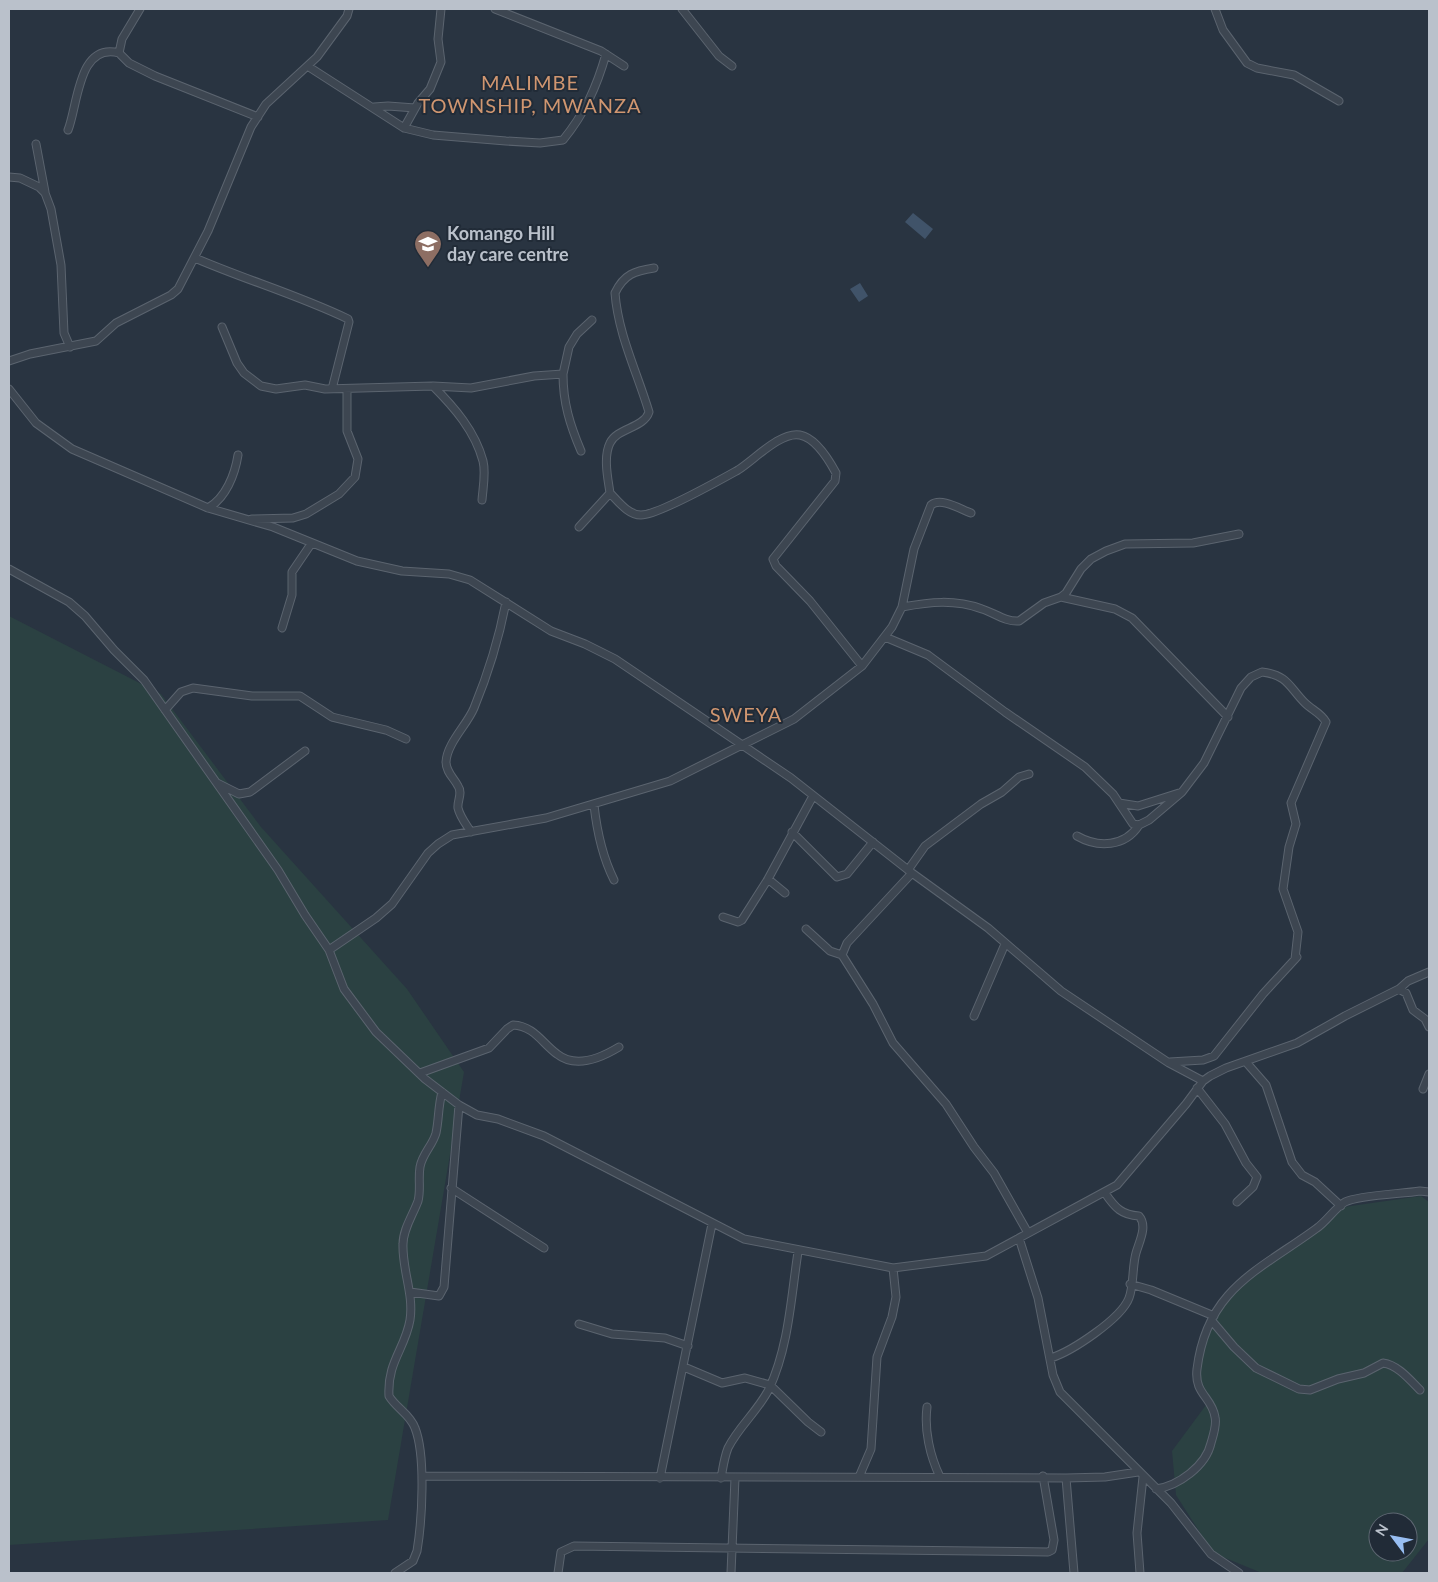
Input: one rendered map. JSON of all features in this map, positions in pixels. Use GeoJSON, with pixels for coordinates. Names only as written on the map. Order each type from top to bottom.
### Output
{"type":"FeatureCollection","features":[{"type":"Feature","properties":{"kind":"street"},"geometry":{"type":"LineString","coordinates":[[119,53],[122,40],[140,9]]}},
{"type":"Feature","properties":{"kind":"street"},"geometry":{"type":"LineString","coordinates":[[9,361],[96,341],[116,323],[170,295],[183,282],[251,127],[281,90],[308,67],[335,34],[347,16],[349,9]]}},
{"type":"Feature","properties":{"kind":"street"},"geometry":{"type":"LineString","coordinates":[[404,128],[415,108],[430,89],[441,62],[438,39],[441,9]]}},
{"type":"Feature","properties":{"kind":"street"},"geometry":{"type":"LineString","coordinates":[[495,9],[606,54],[624,66]]}},
{"type":"Feature","properties":{"kind":"street"},"geometry":{"type":"LineString","coordinates":[[682,9],[719,56],[732,66]]}},
{"type":"Feature","properties":{"kind":"street"},"geometry":{"type":"LineString","coordinates":[[1215,9],[1223,30],[1247,63],[1256,68],[1294,75],[1339,101]]}},
{"type":"Feature","properties":{"kind":"street"},"geometry":{"type":"LineString","coordinates":[[68,130],[85,67],[103,52],[119,53],[129,63],[155,76],[258,116]]}},
{"type":"Feature","properties":{"kind":"street"},"geometry":{"type":"LineString","coordinates":[[308,67],[374,107],[404,128],[433,135],[506,142],[540,143],[564,140],[590,102],[606,54]]}},
{"type":"Feature","properties":{"kind":"street"},"geometry":{"type":"LineString","coordinates":[[374,107],[415,108]]}},
{"type":"Feature","properties":{"kind":"street"},"geometry":{"type":"LineString","coordinates":[[36,144],[61,265],[64,333],[70,347]]}},
{"type":"Feature","properties":{"kind":"street"},"geometry":{"type":"LineString","coordinates":[[9,177],[30,182],[45,192]]}},
{"type":"Feature","properties":{"kind":"street"},"geometry":{"type":"LineString","coordinates":[[195,258],[224,271],[296,295],[348,319],[349,322],[332,389]]}},
{"type":"Feature","properties":{"kind":"street"},"geometry":{"type":"LineString","coordinates":[[654,268],[627,275],[615,292],[620,330],[627,345],[649,412],[645,418],[610,441],[607,450],[610,493],[628,510],[642,515],[670,505],[736,471],[775,442],[790,435],[800,435],[808,438],[828,459],[836,473],[835,481],[825,496],[773,559],[776,566],[810,601],[862,666]]}},
{"type":"Feature","properties":{"kind":"street"},"geometry":{"type":"LineString","coordinates":[[581,451],[568,422],[563,395],[563,374],[569,347],[577,334],[592,320]]}},
{"type":"Feature","properties":{"kind":"street"},"geometry":{"type":"LineString","coordinates":[[222,327],[237,363],[244,372],[261,386],[276,389],[305,385],[332,389],[433,386],[470,388],[534,376],[563,374]]}},
{"type":"Feature","properties":{"kind":"street"},"geometry":{"type":"LineString","coordinates":[[433,386],[462,418],[474,439],[484,470],[482,500]]}},
{"type":"Feature","properties":{"kind":"street"},"geometry":{"type":"LineString","coordinates":[[9,389],[36,424],[72,449],[208,508],[288,533],[312,544],[381,568],[463,577],[551,631],[615,659],[813,796],[910,872],[988,928],[1061,991],[1170,1062],[1203,1081]]}},
{"type":"Feature","properties":{"kind":"street"},"geometry":{"type":"LineString","coordinates":[[249,520],[262,517],[292,518],[306,514],[338,494],[356,476],[358,459],[347,431],[347,389]]}},
{"type":"Feature","properties":{"kind":"street"},"geometry":{"type":"LineString","coordinates":[[208,508],[222,496],[232,478],[238,455]]}},
{"type":"Feature","properties":{"kind":"street"},"geometry":{"type":"LineString","coordinates":[[579,527],[610,493]]}},
{"type":"Feature","properties":{"kind":"street"},"geometry":{"type":"LineString","coordinates":[[330,950],[376,918],[392,904],[416,868],[438,844],[452,835],[546,818],[670,781],[794,719],[862,666],[885,637],[902,607],[914,549],[931,505],[935,502],[941,502],[971,513]]}},
{"type":"Feature","properties":{"kind":"street"},"geometry":{"type":"LineString","coordinates":[[902,607],[946,601],[983,609],[1006,620],[1018,621],[1044,603],[1061,597],[1066,593],[1086,564],[1116,546],[1125,544],[1193,543],[1239,534]]}},
{"type":"Feature","properties":{"kind":"street"},"geometry":{"type":"LineString","coordinates":[[282,628],[292,595],[292,572],[312,544]]}},
{"type":"Feature","properties":{"kind":"street"},"geometry":{"type":"LineString","coordinates":[[9,569],[69,602],[85,616],[114,650],[144,680],[278,870],[305,915],[330,950],[344,988],[355,1004],[376,1032],[420,1073],[459,1105],[477,1115],[498,1119],[544,1136],[744,1240],[798,1252],[894,1268],[986,1256],[1117,1185],[1203,1081],[1226,1068],[1297,1044],[1345,1016],[1399,989],[1408,981],[1429,972]]}},
{"type":"Feature","properties":{"kind":"street"},"geometry":{"type":"LineString","coordinates":[[1061,597],[1115,609],[1132,618],[1228,716]]}},
{"type":"Feature","properties":{"kind":"street"},"geometry":{"type":"LineString","coordinates":[[471,832],[460,816],[458,806],[460,788],[447,769],[446,762],[450,750],[473,710],[480,692],[499,635],[506,602]]}},
{"type":"Feature","properties":{"kind":"street"},"geometry":{"type":"LineString","coordinates":[[885,637],[928,655],[1005,712],[1097,776],[1133,824],[1139,825]]}},
{"type":"Feature","properties":{"kind":"street"},"geometry":{"type":"LineString","coordinates":[[1077,836],[1089,843],[1100,844],[1125,839],[1134,833],[1139,825],[1149,820],[1182,792],[1204,763],[1245,682],[1262,672],[1284,678],[1290,682],[1301,698],[1326,722],[1291,803],[1296,824],[1289,847],[1283,889],[1298,932],[1297,957],[1263,994],[1214,1056],[1204,1060],[1170,1062]]}},
{"type":"Feature","properties":{"kind":"street"},"geometry":{"type":"LineString","coordinates":[[165,710],[181,692],[193,688],[252,696],[295,696],[306,699],[322,712],[332,717],[386,730],[406,738]]}},
{"type":"Feature","properties":{"kind":"street"},"geometry":{"type":"LineString","coordinates":[[216,783],[239,794],[250,792],[305,752]]}},
{"type":"Feature","properties":{"kind":"street"},"geometry":{"type":"LineString","coordinates":[[842,955],[847,943],[910,872],[925,846],[983,803],[1002,792],[1019,777],[1029,774]]}},
{"type":"Feature","properties":{"kind":"street"},"geometry":{"type":"LineString","coordinates":[[1119,803],[1138,806],[1182,792]]}},
{"type":"Feature","properties":{"kind":"street"},"geometry":{"type":"LineString","coordinates":[[723,917],[738,922],[742,920],[768,879],[813,796]]}},
{"type":"Feature","properties":{"kind":"street"},"geometry":{"type":"LineString","coordinates":[[594,805],[597,833],[606,865],[614,880]]}},
{"type":"Feature","properties":{"kind":"street"},"geometry":{"type":"LineString","coordinates":[[792,832],[837,877],[847,874],[873,842]]}},
{"type":"Feature","properties":{"kind":"street"},"geometry":{"type":"LineString","coordinates":[[768,879],[785,893]]}},
{"type":"Feature","properties":{"kind":"street"},"geometry":{"type":"LineString","coordinates":[[806,929],[830,951],[842,955],[873,1004],[893,1043],[950,1109],[974,1147],[994,1173],[1028,1233]]}},
{"type":"Feature","properties":{"kind":"street"},"geometry":{"type":"LineString","coordinates":[[974,1016],[1005,944]]}},
{"type":"Feature","properties":{"kind":"street"},"geometry":{"type":"LineString","coordinates":[[1399,989],[1406,993],[1413,1010],[1425,1019],[1429,1027]]}},
{"type":"Feature","properties":{"kind":"street"},"geometry":{"type":"LineString","coordinates":[[420,1073],[489,1048],[513,1025],[530,1030],[557,1054],[576,1061],[584,1062],[595,1059],[619,1047]]}},
{"type":"Feature","properties":{"kind":"street"},"geometry":{"type":"LineString","coordinates":[[1214,1056],[1226,1068]]}},
{"type":"Feature","properties":{"kind":"street"},"geometry":{"type":"LineString","coordinates":[[1246,1062],[1266,1085],[1292,1162],[1297,1170],[1315,1182],[1340,1206]]}},
{"type":"Feature","properties":{"kind":"street"},"geometry":{"type":"LineString","coordinates":[[1423,1090],[1429,1074]]}},
{"type":"Feature","properties":{"kind":"street"},"geometry":{"type":"LineString","coordinates":[[1198,1088],[1225,1124],[1246,1163],[1257,1177],[1253,1187],[1237,1202]]}},
{"type":"Feature","properties":{"kind":"street"},"geometry":{"type":"LineString","coordinates":[[394,1573],[413,1561],[417,1551],[422,1476],[416,1429],[402,1410],[393,1403],[389,1396],[388,1386],[392,1363],[406,1336],[410,1322],[410,1292],[405,1268],[404,1233],[418,1201],[422,1158],[436,1134],[438,1107],[442,1092]]}},
{"type":"Feature","properties":{"kind":"street"},"geometry":{"type":"LineString","coordinates":[[410,1292],[434,1297],[442,1293],[459,1105]]}},
{"type":"Feature","properties":{"kind":"street"},"geometry":{"type":"LineString","coordinates":[[451,1188],[544,1248]]}},
{"type":"Feature","properties":{"kind":"street"},"geometry":{"type":"LineString","coordinates":[[1156,1489],[1167,1487],[1176,1482],[1201,1463],[1208,1453],[1216,1418],[1212,1408],[1198,1387],[1196,1377],[1202,1345],[1221,1302],[1251,1274],[1319,1227],[1340,1206],[1359,1199],[1420,1191],[1429,1192]]}},
{"type":"Feature","properties":{"kind":"street"},"geometry":{"type":"LineString","coordinates":[[1051,1358],[1077,1346],[1122,1309],[1130,1295],[1134,1260],[1143,1230],[1143,1221],[1139,1216],[1127,1215],[1119,1211],[1105,1193]]}},
{"type":"Feature","properties":{"kind":"street"},"geometry":{"type":"LineString","coordinates":[[660,1478],[712,1224]]}},
{"type":"Feature","properties":{"kind":"street"},"geometry":{"type":"LineString","coordinates":[[1019,1238],[1038,1298],[1060,1392],[1171,1503],[1211,1554],[1239,1573]]}},
{"type":"Feature","properties":{"kind":"street"},"geometry":{"type":"LineString","coordinates":[[721,1478],[728,1449],[738,1432],[758,1409],[770,1385],[781,1355],[797,1271],[798,1252]]}},
{"type":"Feature","properties":{"kind":"street"},"geometry":{"type":"LineString","coordinates":[[859,1477],[872,1449],[877,1357],[892,1317],[896,1297],[894,1268]]}},
{"type":"Feature","properties":{"kind":"street"},"geometry":{"type":"LineString","coordinates":[[1130,1284],[1152,1290],[1213,1318],[1234,1347],[1256,1368],[1299,1389],[1310,1390],[1338,1379],[1364,1373],[1383,1363],[1406,1376],[1420,1390]]}},
{"type":"Feature","properties":{"kind":"street"},"geometry":{"type":"LineString","coordinates":[[579,1324],[612,1334],[665,1338],[688,1346]]}},
{"type":"Feature","properties":{"kind":"street"},"geometry":{"type":"LineString","coordinates":[[684,1367],[722,1383],[745,1378],[770,1385],[808,1422],[822,1432]]}},
{"type":"Feature","properties":{"kind":"street"},"geometry":{"type":"LineString","coordinates":[[927,1407],[925,1418],[932,1461],[940,1477]]}},
{"type":"Feature","properties":{"kind":"street"},"geometry":{"type":"LineString","coordinates":[[422,1476],[660,1478],[1043,1476],[1066,1478],[1140,1474]]}},
{"type":"Feature","properties":{"kind":"street"},"geometry":{"type":"LineString","coordinates":[[1140,1474],[1137,1533],[1140,1573]]}},
{"type":"Feature","properties":{"kind":"street"},"geometry":{"type":"LineString","coordinates":[[558,1573],[561,1552],[574,1546],[1048,1552],[1052,1550],[1054,1540],[1043,1476]]}},
{"type":"Feature","properties":{"kind":"street"},"geometry":{"type":"LineString","coordinates":[[731,1573],[735,1478]]}},
{"type":"Feature","properties":{"kind":"street"},"geometry":{"type":"LineString","coordinates":[[1066,1478],[1074,1573]]}},
{"type":"Feature","properties":{"kind":"green space"},"geometry":{"type":"Polygon","coordinates":[[[9,616],[161,694],[261,827],[407,989],[464,1072],[388,1520],[9,1545],[9,616]]]}},
{"type":"Feature","properties":{"kind":"green space"},"geometry":{"type":"Polygon","coordinates":[[[1421,1196],[1429,1202],[1429,1539],[1418,1553],[1418,1512],[1368,1512],[1368,1562],[1411,1562],[1402,1573],[1262,1573],[1213,1553],[1176,1495],[1172,1451],[1209,1401],[1200,1385],[1199,1372],[1208,1338],[1226,1299],[1344,1207],[1421,1196]]]}},
{"type":"Feature","properties":{"kind":"water"},"geometry":{"type":"Polygon","coordinates":[[[913,213],[933,229],[925,239],[905,222],[913,213]]]}},
{"type":"Feature","properties":{"kind":"water"},"geometry":{"type":"Polygon","coordinates":[[[860,283],[868,296],[859,302],[850,289],[860,283]]]}},
{"type":"Feature","properties":{"kind":"place","name":"Komango Hill day care centre"},"geometry":{"type":"Point","coordinates":[428,268]}},
{"type":"Feature","properties":{"kind":"district","name":"MALIMBE TOWNSHIP, MWANZA"},"geometry":{"type":"Point","coordinates":[530,94]}},
{"type":"Feature","properties":{"kind":"district","name":"SWEYA"},"geometry":{"type":"Point","coordinates":[746,715]}}]}
